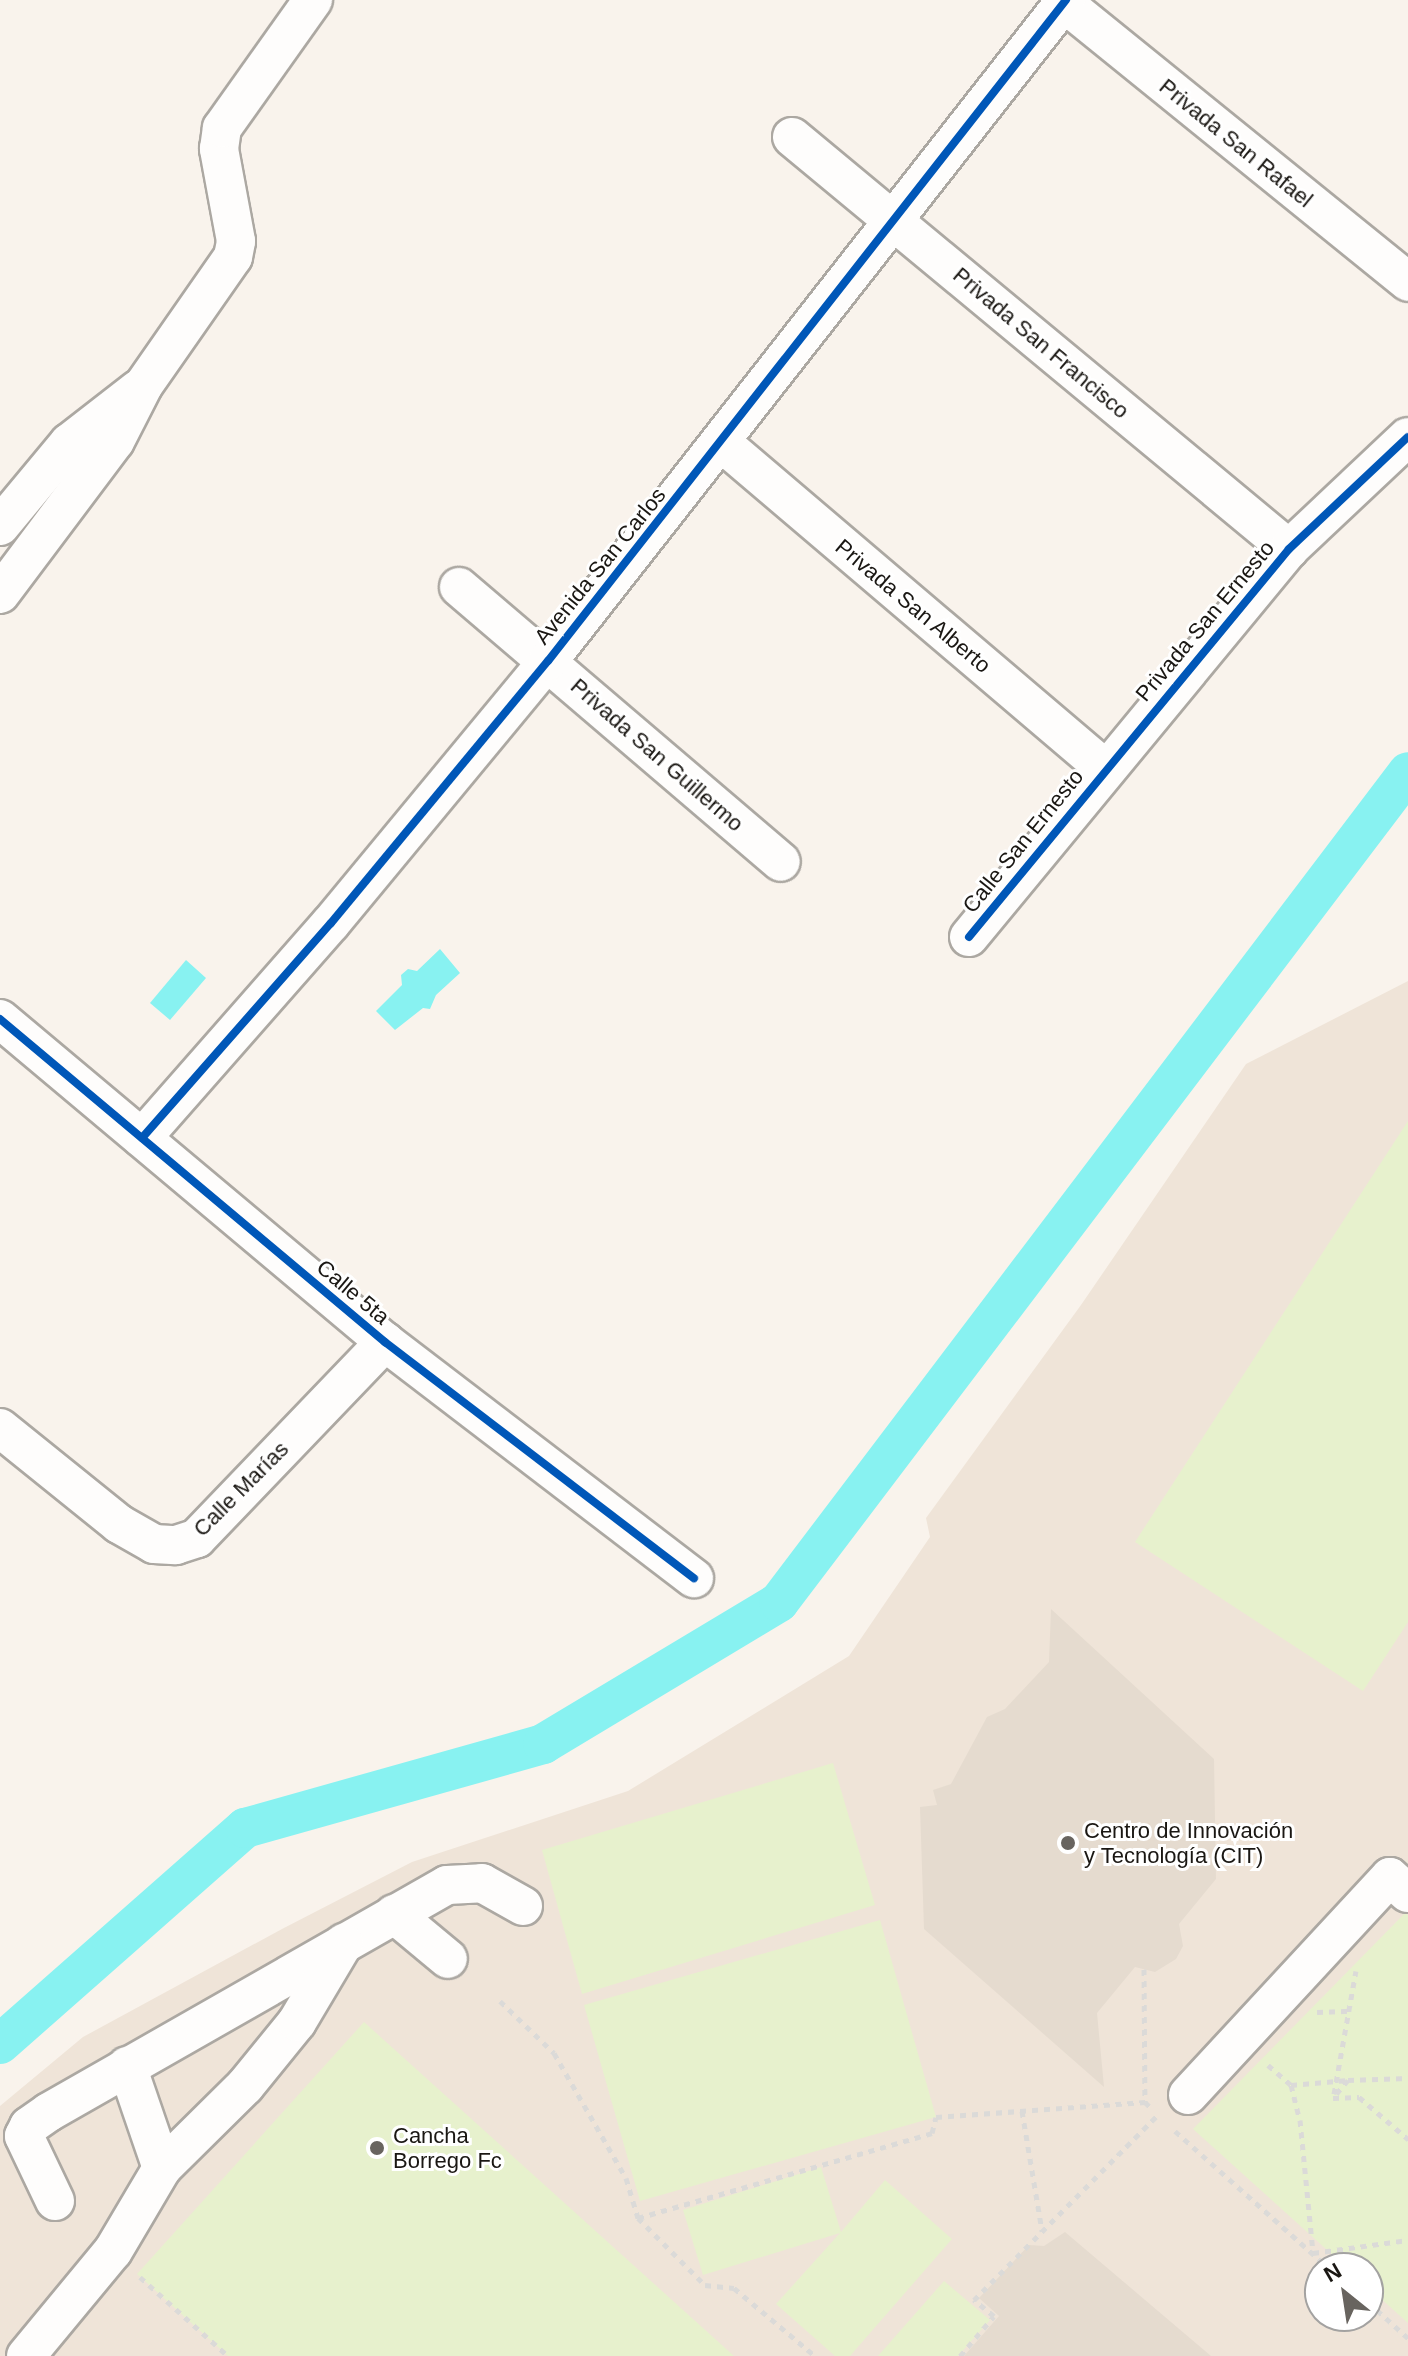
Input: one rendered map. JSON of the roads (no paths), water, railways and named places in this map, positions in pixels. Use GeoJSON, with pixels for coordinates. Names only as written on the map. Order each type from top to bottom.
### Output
{"type":"FeatureCollection","features":[{"type":"Feature","properties":{"kind":"street"},"geometry":{"type":"LineString","coordinates":[[0,594],[115,441],[143,386],[233,257],[236,241],[219,149],[222,128],[313,0]]}},
{"type":"Feature","properties":{"kind":"street","name":"Avenida San Carlos"},"geometry":{"type":"LineString","coordinates":[[142,1138],[331,923],[548,661],[896,222],[1065,2]]}},
{"type":"Feature","properties":{"kind":"street","name":"Privada San Rafael"},"geometry":{"type":"LineString","coordinates":[[1065,2],[1408,282]]}},
{"type":"Feature","properties":{"kind":"street","name":"Privada San Francisco"},"geometry":{"type":"LineString","coordinates":[[792,137],[1289,549]]}},
{"type":"Feature","properties":{"kind":"street"},"geometry":{"type":"LineString","coordinates":[[0,526],[69,443],[143,386]]}},
{"type":"Feature","properties":{"kind":"street","name":"Privada San Ernesto"},"geometry":{"type":"LineString","coordinates":[[1104,768],[1289,549],[1408,437]]}},
{"type":"Feature","properties":{"kind":"street","name":"Privada San Alberto"},"geometry":{"type":"LineString","coordinates":[[722,443],[1104,768]]}},
{"type":"Feature","properties":{"kind":"street","name":"Privada San Guillermo"},"geometry":{"type":"LineString","coordinates":[[459,587],[781,862]]}},
{"type":"Feature","properties":{"kind":"street","name":"Calle San Ernesto"},"geometry":{"type":"LineString","coordinates":[[969,937],[1104,768]]}},
{"type":"Feature","properties":{"kind":"street","name":"Calle 5ta"},"geometry":{"type":"LineString","coordinates":[[0,1019],[385,1342],[694,1578]]}},
{"type":"Feature","properties":{"kind":"street","name":"Calle Marías"},"geometry":{"type":"LineString","coordinates":[[0,1428],[119,1524],[154,1544],[176,1545],[197,1538],[385,1342]]}},
{"type":"Feature","properties":{"kind":"street"},"geometry":{"type":"LineString","coordinates":[[1179,2111],[1402,1874]]}},
{"type":"Feature","properties":{"kind":"street"},"geometry":{"type":"LineString","coordinates":[[55,2201],[26,2147],[29,2126],[127,2066],[394,1914],[460,1881],[482,1883],[523,1906]]}},
{"type":"Feature","properties":{"kind":"street"},"geometry":{"type":"LineString","coordinates":[[394,1914],[448,1959]]}},
{"type":"Feature","properties":{"kind":"street"},"geometry":{"type":"LineString","coordinates":[[31,2354],[113,2251],[162,2168],[254,2076],[297,2022],[345,1942]]}},
{"type":"Feature","properties":{"kind":"street"},"geometry":{"type":"LineString","coordinates":[[127,2066],[162,2168]]}},
{"type":"Feature","properties":{"kind":"water"},"geometry":{"type":"Polygon","coordinates":[[[440,949],[460,973],[436,995],[430,1009],[423,1008],[395,1030],[376,1011],[402,985],[401,975],[408,969],[417,971],[440,949]]]}},
{"type":"Feature","properties":{"kind":"water"},"geometry":{"type":"Polygon","coordinates":[[[186,960],[206,978],[170,1020],[150,1003],[186,960]]]}},
{"type":"Feature","properties":{"kind":"waterway"},"geometry":{"type":"LineString","coordinates":[[0,2044],[245,1828],[543,1744],[779,1602],[1408,772]]}},
{"type":"Feature","properties":{"kind":"place","name":"Centro de Innovación y Tecnología (CIT)"},"geometry":{"type":"Point","coordinates":[1068,1843]}},
{"type":"Feature","properties":{"kind":"place","name":"Cancha Borrego Fc"},"geometry":{"type":"Point","coordinates":[377,2148]}}]}
